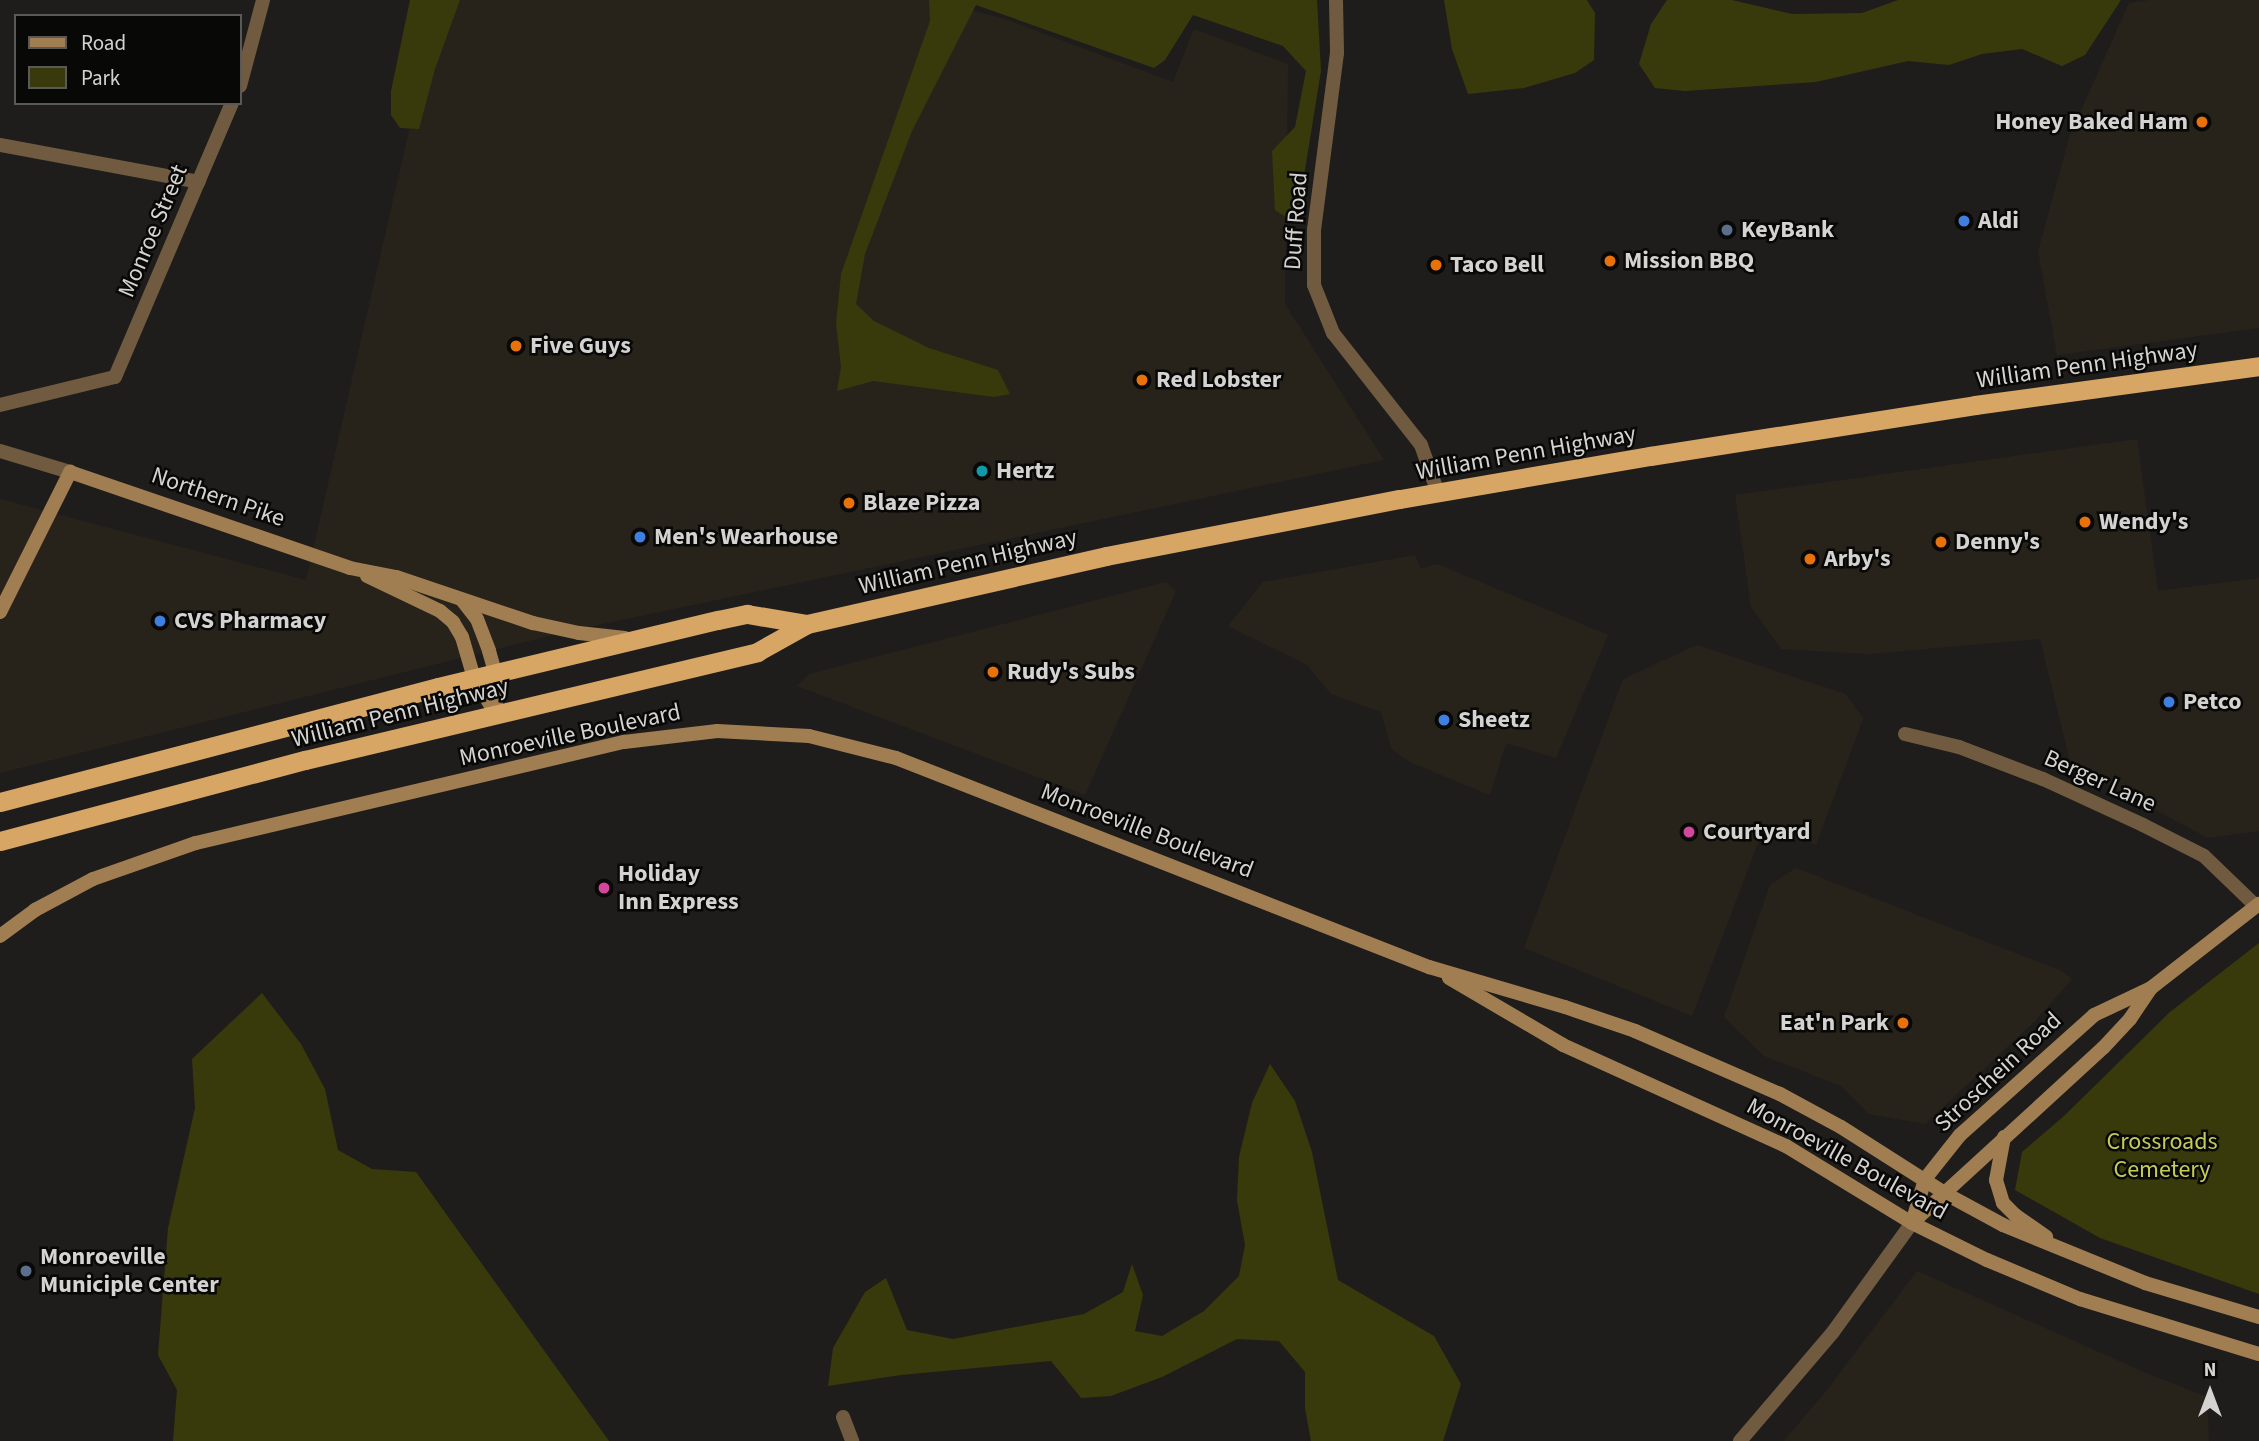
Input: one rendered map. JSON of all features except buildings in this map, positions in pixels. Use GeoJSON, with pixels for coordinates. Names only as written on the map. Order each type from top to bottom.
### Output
{"type":"FeatureCollection","features":[{"type":"Feature","properties":{"kind":"highway","name":"William Penn Highway"},"geometry":{"type":"LineString","coordinates":[[0,841],[305,760],[757,652],[807,624],[1145,548],[1438,493],[1837,426],[2259,366]]}},
{"type":"Feature","properties":{"kind":"highway","name":"William Penn Highway"},"geometry":{"type":"LineString","coordinates":[[0,802],[495,672],[747,614],[807,624]]}},
{"type":"Feature","properties":{"kind":"main road","name":"Northern Pike"},"geometry":{"type":"LineString","coordinates":[[70,472],[350,568],[447,616],[458,629],[474,678],[496,715]]}},
{"type":"Feature","properties":{"kind":"main road"},"geometry":{"type":"LineString","coordinates":[[0,611],[70,472]]}},
{"type":"Feature","properties":{"kind":"main road","name":"Northern Pike"},"geometry":{"type":"LineString","coordinates":[[350,568],[396,577],[557,629],[634,639]]}},
{"type":"Feature","properties":{"kind":"main road"},"geometry":{"type":"LineString","coordinates":[[461,599],[477,619],[495,672],[496,715]]}},
{"type":"Feature","properties":{"kind":"main road","name":"Monroeville Boulevard"},"geometry":{"type":"LineString","coordinates":[[0,936],[35,910],[93,879],[197,843],[624,743],[686,733],[748,731],[809,736],[897,758],[1429,967],[1576,1011],[1715,1064],[1841,1126],[1946,1194],[2003,1225],[2076,1258],[2146,1283],[2259,1317]]}},
{"type":"Feature","properties":{"kind":"main road","name":"Stroschein Road"},"geometry":{"type":"LineString","coordinates":[[1912,1223],[1924,1179],[1960,1135],[2077,1030],[2118,1001],[2151,988],[2257,905]]}},
{"type":"Feature","properties":{"kind":"main road","name":"Monroeville Boulevard"},"geometry":{"type":"LineString","coordinates":[[1429,967],[1563,1045],[1786,1146],[1912,1223],[2044,1285],[2259,1354]]}},
{"type":"Feature","properties":{"kind":"main road","name":"Stroschein Road"},"geometry":{"type":"LineString","coordinates":[[1912,1223],[2103,1048],[2130,1019],[2151,988]]}},
{"type":"Feature","properties":{"kind":"main road"},"geometry":{"type":"LineString","coordinates":[[2004,1137],[1996,1180],[2003,1203],[2015,1215],[2076,1258]]}},
{"type":"Feature","properties":{"kind":"street"},"geometry":{"type":"LineString","coordinates":[[242,79],[263,0]]}},
{"type":"Feature","properties":{"kind":"street","name":"Duff Road"},"geometry":{"type":"LineString","coordinates":[[1336,0],[1337,53],[1314,229],[1314,285],[1333,333],[1421,445],[1438,493]]}},
{"type":"Feature","properties":{"kind":"street","name":"Monroe Street"},"geometry":{"type":"LineString","coordinates":[[0,405],[115,377],[231,105]]}},
{"type":"Feature","properties":{"kind":"street"},"geometry":{"type":"LineString","coordinates":[[0,145],[200,182]]}},
{"type":"Feature","properties":{"kind":"street","name":"Northern Pike"},"geometry":{"type":"LineString","coordinates":[[0,451],[70,472]]}},
{"type":"Feature","properties":{"kind":"street","name":"Berger Lane"},"geometry":{"type":"LineString","coordinates":[[1905,734],[1959,747],[2043,779],[2143,825],[2204,856],[2257,905]]}},
{"type":"Feature","properties":{"kind":"street","name":"Stroschein Road"},"geometry":{"type":"LineString","coordinates":[[1740,1441],[1833,1332],[1912,1223]]}},
{"type":"Feature","properties":{"kind":"street"},"geometry":{"type":"LineString","coordinates":[[843,1417],[852,1441]]}},
{"type":"Feature","properties":{"kind":"shaded area"},"geometry":{"type":"Polygon","coordinates":[[[439,0],[933,0],[1005,19],[1173,82],[1194,29],[1288,64],[1285,304],[1384,460],[569,631],[0,773],[0,499],[306,580],[439,0]]]}},
{"type":"Feature","properties":{"kind":"shaded area"},"geometry":{"type":"Polygon","coordinates":[[[2149,0],[2259,0],[2259,328],[2057,355],[2038,251],[2070,135],[2129,3],[2149,0]]]}},
{"type":"Feature","properties":{"kind":"shaded area"},"geometry":{"type":"Polygon","coordinates":[[[2137,439],[2158,591],[2259,578],[2259,831],[2208,838],[2071,765],[2040,639],[1868,654],[1781,649],[1751,607],[1735,495],[2137,439]]]}},
{"type":"Feature","properties":{"kind":"shaded area"},"geometry":{"type":"Polygon","coordinates":[[[1415,555],[1421,569],[1437,564],[1608,635],[1556,758],[1506,743],[1490,795],[1412,763],[1392,750],[1381,712],[1331,694],[1307,665],[1228,626],[1263,582],[1415,555]]]}},
{"type":"Feature","properties":{"kind":"shaded area"},"geometry":{"type":"Polygon","coordinates":[[[1166,582],[1176,591],[1085,795],[797,686],[809,674],[1166,582]]]}},
{"type":"Feature","properties":{"kind":"shaded area"},"geometry":{"type":"Polygon","coordinates":[[[1697,645],[1846,694],[1863,719],[1816,845],[1765,825],[1692,1016],[1524,948],[1623,679],[1697,645]]]}},
{"type":"Feature","properties":{"kind":"shaded area"},"geometry":{"type":"Polygon","coordinates":[[[1796,868],[2062,971],[2072,979],[2035,1021],[1925,1124],[1869,1114],[1841,1086],[1764,1056],[1724,1017],[1770,885],[1796,868]]]}},
{"type":"Feature","properties":{"kind":"shaded area"},"geometry":{"type":"Polygon","coordinates":[[[1917,1271],[2139,1370],[2207,1397],[2209,1441],[1784,1441],[1827,1390],[1917,1271]]]}},
{"type":"Feature","properties":{"kind":"green space"},"geometry":{"type":"Polygon","coordinates":[[[410,0],[460,0],[435,69],[419,129],[400,128],[391,115],[391,91],[410,0]]]}},
{"type":"Feature","properties":{"kind":"green space"},"geometry":{"type":"Polygon","coordinates":[[[929,0],[1317,0],[1321,71],[1298,213],[1290,220],[1275,210],[1272,151],[1295,127],[1306,71],[1283,46],[1193,15],[1165,60],[1154,68],[976,5],[912,131],[865,254],[856,304],[874,321],[929,348],[998,370],[1010,394],[994,397],[873,381],[837,391],[841,367],[836,323],[841,274],[930,21],[929,0]]]}},
{"type":"Feature","properties":{"kind":"green space"},"geometry":{"type":"Polygon","coordinates":[[[1444,0],[1587,0],[1595,13],[1594,60],[1575,73],[1524,88],[1468,94],[1452,49],[1444,0]]]}},
{"type":"Feature","properties":{"kind":"green space"},"geometry":{"type":"Polygon","coordinates":[[[1667,0],[1732,0],[1792,14],[1862,13],[1898,0],[2121,0],[2085,55],[2062,66],[2022,49],[1982,54],[1949,65],[1908,61],[1816,82],[1685,91],[1655,88],[1639,64],[1651,24],[1667,0]]]}},
{"type":"Feature","properties":{"kind":"green space","name":"Crossroads Cemetery"},"geometry":{"type":"Polygon","coordinates":[[[2259,943],[2259,1294],[2100,1238],[2015,1190],[2022,1152],[2064,1116],[2170,1012],[2259,943]]]}},
{"type":"Feature","properties":{"kind":"green space"},"geometry":{"type":"Polygon","coordinates":[[[262,993],[301,1044],[325,1089],[338,1150],[372,1169],[416,1172],[609,1441],[173,1441],[177,1390],[158,1355],[168,1228],[195,1108],[192,1059],[262,993]]]}},
{"type":"Feature","properties":{"kind":"green space"},"geometry":{"type":"Polygon","coordinates":[[[1270,1064],[1295,1101],[1312,1152],[1338,1280],[1434,1336],[1461,1384],[1443,1441],[1311,1441],[1305,1408],[1305,1372],[1279,1341],[1237,1339],[1162,1377],[1111,1396],[1081,1398],[1051,1361],[901,1375],[828,1386],[833,1348],[865,1292],[886,1278],[907,1330],[953,1339],[1084,1314],[1123,1292],[1132,1264],[1143,1295],[1135,1331],[1162,1336],[1204,1311],[1239,1276],[1245,1245],[1237,1200],[1239,1157],[1252,1103],[1270,1064]]]}},
{"type":"Feature","properties":{"kind":"place","name":"Honey Baked Ham"},"geometry":{"type":"Point","coordinates":[2202,122]}},
{"type":"Feature","properties":{"kind":"place","name":"Aldi"},"geometry":{"type":"Point","coordinates":[1964,221]}},
{"type":"Feature","properties":{"kind":"place","name":"KeyBank"},"geometry":{"type":"Point","coordinates":[1727,230]}},
{"type":"Feature","properties":{"kind":"place","name":"Mission BBQ"},"geometry":{"type":"Point","coordinates":[1610,261]}},
{"type":"Feature","properties":{"kind":"place","name":"Taco Bell"},"geometry":{"type":"Point","coordinates":[1436,265]}},
{"type":"Feature","properties":{"kind":"place","name":"Five Guys"},"geometry":{"type":"Point","coordinates":[516,346]}},
{"type":"Feature","properties":{"kind":"place","name":"Red Lobster"},"geometry":{"type":"Point","coordinates":[1142,380]}},
{"type":"Feature","properties":{"kind":"place","name":"Hertz"},"geometry":{"type":"Point","coordinates":[982,471]}},
{"type":"Feature","properties":{"kind":"place","name":"Blaze Pizza"},"geometry":{"type":"Point","coordinates":[849,503]}},
{"type":"Feature","properties":{"kind":"place","name":"Wendy's"},"geometry":{"type":"Point","coordinates":[2085,522]}},
{"type":"Feature","properties":{"kind":"place","name":"Men's Wearhouse"},"geometry":{"type":"Point","coordinates":[640,537]}},
{"type":"Feature","properties":{"kind":"place","name":"Denny's"},"geometry":{"type":"Point","coordinates":[1941,542]}},
{"type":"Feature","properties":{"kind":"place","name":"Arby's"},"geometry":{"type":"Point","coordinates":[1810,559]}},
{"type":"Feature","properties":{"kind":"place","name":"CVS Pharmacy"},"geometry":{"type":"Point","coordinates":[160,621]}},
{"type":"Feature","properties":{"kind":"place","name":"Rudy's Subs"},"geometry":{"type":"Point","coordinates":[993,672]}},
{"type":"Feature","properties":{"kind":"place","name":"Petco"},"geometry":{"type":"Point","coordinates":[2169,702]}},
{"type":"Feature","properties":{"kind":"place","name":"Sheetz"},"geometry":{"type":"Point","coordinates":[1444,720]}},
{"type":"Feature","properties":{"kind":"place","name":"Courtyard"},"geometry":{"type":"Point","coordinates":[1689,832]}},
{"type":"Feature","properties":{"kind":"place","name":"Holiday Inn Express"},"geometry":{"type":"Point","coordinates":[604,888]}},
{"type":"Feature","properties":{"kind":"place","name":"Eat'n Park"},"geometry":{"type":"Point","coordinates":[1903,1023]}},
{"type":"Feature","properties":{"kind":"place","name":"Monroeville Municiple Center"},"geometry":{"type":"Point","coordinates":[26,1271]}}]}
